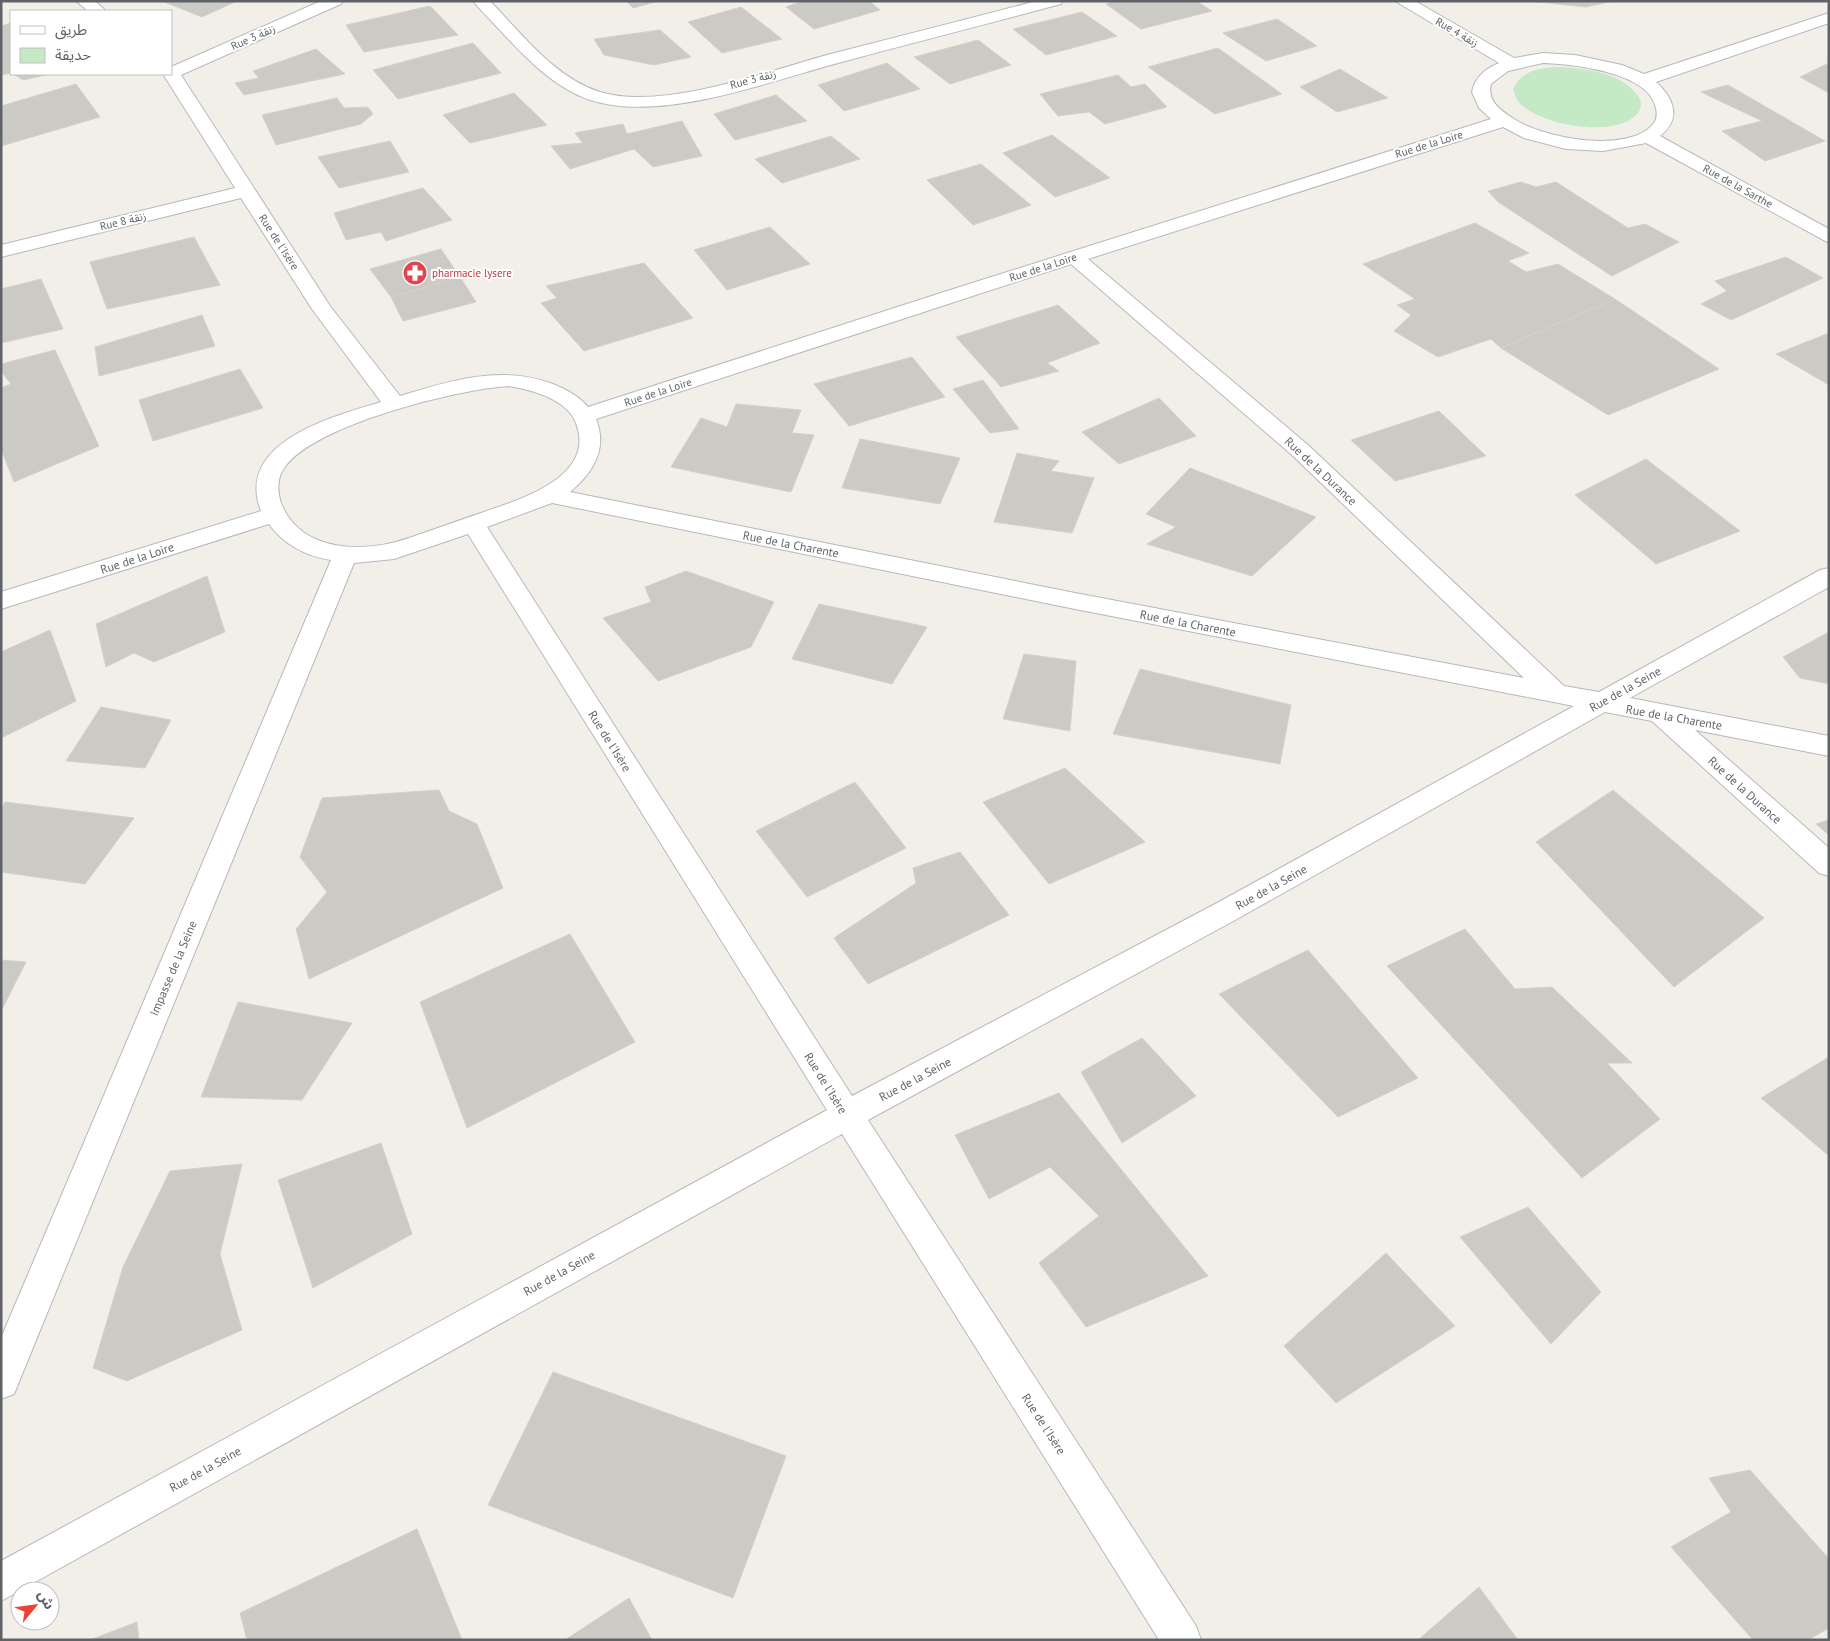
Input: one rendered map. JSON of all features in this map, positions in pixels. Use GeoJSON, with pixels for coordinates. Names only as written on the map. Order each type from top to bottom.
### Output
{"type":"FeatureCollection","features":[{"type":"Feature","properties":{"kind":"street"},"geometry":{"type":"LineString","coordinates":[[84,1],[97,10]]}},
{"type":"Feature","properties":{"kind":"street","name":"Rue 3 زنقة"},"geometry":{"type":"LineString","coordinates":[[172,73],[335,1]]}},
{"type":"Feature","properties":{"kind":"street","name":"Rue 3 زنقة"},"geometry":{"type":"LineString","coordinates":[[481,1],[545,66],[571,87],[598,97],[638,103],[676,98],[713,90],[1055,1]]}},
{"type":"Feature","properties":{"kind":"street","name":"Rue 4 زنقة"},"geometry":{"type":"LineString","coordinates":[[1402,1],[1511,62]]}},
{"type":"Feature","properties":{"kind":"street"},"geometry":{"type":"LineString","coordinates":[[1641,81],[1829,18]]}},
{"type":"Feature","properties":{"kind":"street"},"geometry":{"type":"LineString","coordinates":[[1535,58],[1572,59],[1600,64],[1641,81],[1658,95],[1666,110],[1662,124],[1647,136],[1615,144],[1576,144],[1536,136],[1504,121],[1484,101],[1482,85],[1491,72],[1511,62],[1535,58]]}},
{"type":"Feature","properties":{"kind":"street","name":"Rue de l'Isère"},"geometry":{"type":"LineString","coordinates":[[172,75],[322,309],[395,405]]}},
{"type":"Feature","properties":{"kind":"street","name":"Rue de la Loire"},"geometry":{"type":"LineString","coordinates":[[584,416],[1074,257],[1504,121]]}},
{"type":"Feature","properties":{"kind":"street","name":"Rue de la Sarthe"},"geometry":{"type":"LineString","coordinates":[[1647,136],[1829,236]]}},
{"type":"Feature","properties":{"kind":"street","name":"Rue 8 زنقة"},"geometry":{"type":"LineString","coordinates":[[1,251],[246,191]]}},
{"type":"Feature","properties":{"kind":"street","name":"Rue de la Durance"},"geometry":{"type":"LineString","coordinates":[[1074,257],[1300,450],[1558,695]]}},
{"type":"Feature","properties":{"kind":"street"},"geometry":{"type":"LineString","coordinates":[[514,381],[554,391],[575,406],[584,416],[589,426],[590,446],[586,457],[580,469],[570,480],[549,495],[473,524],[395,550],[346,554],[331,553],[306,546],[286,532],[273,515],[267,497],[269,475],[279,459],[288,450],[312,434],[338,423],[458,385],[514,381]]}},
{"type":"Feature","properties":{"kind":"street","name":"Rue de la Charente"},"geometry":{"type":"LineString","coordinates":[[549,495],[1558,695],[1829,746]]}},
{"type":"Feature","properties":{"kind":"street","name":"Rue de la Loire"},"geometry":{"type":"LineString","coordinates":[[1,601],[273,515]]}},
{"type":"Feature","properties":{"kind":"street","name":"Rue de l'Isère"},"geometry":{"type":"LineString","coordinates":[[473,524],[846,1115],[1182,1640]]}},
{"type":"Feature","properties":{"kind":"street","name":"Impasse de la Seine"},"geometry":{"type":"LineString","coordinates":[[1,1381],[346,554]]}},
{"type":"Feature","properties":{"kind":"street","name":"Rue de la Seine"},"geometry":{"type":"LineString","coordinates":[[1,1582],[846,1115],[1227,911],[1829,576]]}},
{"type":"Feature","properties":{"kind":"street","name":"Rue de la Durance"},"geometry":{"type":"LineString","coordinates":[[1661,715],[1829,865]]}},
{"type":"Feature","properties":{"kind":"green space"},"geometry":{"type":"Polygon","coordinates":[[[1562,67],[1593,71],[1614,77],[1623,82],[1640,99],[1641,107],[1639,112],[1624,123],[1610,126],[1575,126],[1541,117],[1518,101],[1513,90],[1521,78],[1540,69],[1562,67]]]}},
{"type":"Feature","properties":{"kind":"building"},"geometry":{"type":"Polygon","coordinates":[[[162,1],[237,1],[202,17],[162,1]]]}},
{"type":"Feature","properties":{"kind":"building"},"geometry":{"type":"Polygon","coordinates":[[[626,1],[659,1],[633,8],[626,1]]]}},
{"type":"Feature","properties":{"kind":"building"},"geometry":{"type":"Polygon","coordinates":[[[803,1],[869,1],[880,10],[814,29],[786,7],[803,1]]]}},
{"type":"Feature","properties":{"kind":"building"},"geometry":{"type":"Polygon","coordinates":[[[1115,1],[1196,1],[1212,11],[1141,29],[1106,4],[1115,1]]]}},
{"type":"Feature","properties":{"kind":"building"},"geometry":{"type":"Polygon","coordinates":[[[1530,1],[1613,1],[1586,7],[1530,1]]]}},
{"type":"Feature","properties":{"kind":"building"},"geometry":{"type":"Polygon","coordinates":[[[430,6],[458,35],[364,52],[346,25],[430,6]]]}},
{"type":"Feature","properties":{"kind":"building"},"geometry":{"type":"Polygon","coordinates":[[[741,7],[782,39],[722,53],[688,22],[741,7]]]}},
{"type":"Feature","properties":{"kind":"building"},"geometry":{"type":"Polygon","coordinates":[[[1082,12],[1117,36],[1046,55],[1013,29],[1082,12]]]}},
{"type":"Feature","properties":{"kind":"building"},"geometry":{"type":"Polygon","coordinates":[[[1277,19],[1317,46],[1266,61],[1223,33],[1277,19]]]}},
{"type":"Feature","properties":{"kind":"building"},"geometry":{"type":"Polygon","coordinates":[[[10,23],[10,73],[1,75],[1,26],[10,23]]]}},
{"type":"Feature","properties":{"kind":"building"},"geometry":{"type":"Polygon","coordinates":[[[660,30],[691,57],[654,65],[604,55],[594,39],[660,30]]]}},
{"type":"Feature","properties":{"kind":"building"},"geometry":{"type":"Polygon","coordinates":[[[978,40],[1011,65],[950,84],[914,57],[978,40]]]}},
{"type":"Feature","properties":{"kind":"building"},"geometry":{"type":"Polygon","coordinates":[[[473,43],[501,73],[398,99],[373,70],[473,43]]]}},
{"type":"Feature","properties":{"kind":"building"},"geometry":{"type":"Polygon","coordinates":[[[1218,48],[1282,94],[1215,114],[1148,67],[1218,48]]]}},
{"type":"Feature","properties":{"kind":"building"},"geometry":{"type":"Polygon","coordinates":[[[316,49],[345,74],[244,95],[235,83],[259,78],[253,71],[316,49]]]}},
{"type":"Feature","properties":{"kind":"building"},"geometry":{"type":"Polygon","coordinates":[[[887,63],[920,89],[844,111],[818,85],[887,63]]]}},
{"type":"Feature","properties":{"kind":"building"},"geometry":{"type":"Polygon","coordinates":[[[1829,63],[1829,93],[1800,77],[1829,63]]]}},
{"type":"Feature","properties":{"kind":"building"},"geometry":{"type":"Polygon","coordinates":[[[1340,69],[1388,98],[1337,112],[1300,87],[1340,69]]]}},
{"type":"Feature","properties":{"kind":"building"},"geometry":{"type":"Polygon","coordinates":[[[15,75],[46,75],[23,80],[15,75]]]}},
{"type":"Feature","properties":{"kind":"building"},"geometry":{"type":"Polygon","coordinates":[[[1118,75],[1131,87],[1145,84],[1167,107],[1105,124],[1089,112],[1058,116],[1040,94],[1118,75]]]}},
{"type":"Feature","properties":{"kind":"building"},"geometry":{"type":"Polygon","coordinates":[[[76,84],[100,117],[1,146],[1,106],[76,84]]]}},
{"type":"Feature","properties":{"kind":"building"},"geometry":{"type":"Polygon","coordinates":[[[1728,85],[1825,141],[1765,161],[1722,131],[1762,121],[1701,92],[1728,85]]]}},
{"type":"Feature","properties":{"kind":"building"},"geometry":{"type":"Polygon","coordinates":[[[514,93],[547,125],[470,143],[443,115],[514,93]]]}},
{"type":"Feature","properties":{"kind":"building"},"geometry":{"type":"Polygon","coordinates":[[[776,95],[807,121],[735,140],[714,114],[776,95]]]}},
{"type":"Feature","properties":{"kind":"building"},"geometry":{"type":"Polygon","coordinates":[[[337,98],[344,108],[368,107],[373,114],[361,124],[276,145],[262,115],[337,98]]]}},
{"type":"Feature","properties":{"kind":"building"},"geometry":{"type":"Polygon","coordinates":[[[682,121],[702,156],[653,167],[634,149],[570,169],[551,146],[583,143],[575,133],[623,124],[627,134],[682,121]]]}},
{"type":"Feature","properties":{"kind":"building"},"geometry":{"type":"Polygon","coordinates":[[[1052,135],[1110,178],[1055,197],[1003,153],[1052,135]]]}},
{"type":"Feature","properties":{"kind":"building"},"geometry":{"type":"Polygon","coordinates":[[[831,136],[860,159],[782,183],[755,159],[831,136]]]}},
{"type":"Feature","properties":{"kind":"building"},"geometry":{"type":"Polygon","coordinates":[[[390,141],[409,172],[339,188],[318,157],[390,141]]]}},
{"type":"Feature","properties":{"kind":"building"},"geometry":{"type":"Polygon","coordinates":[[[981,164],[1031,205],[973,225],[927,180],[981,164]]]}},
{"type":"Feature","properties":{"kind":"building"},"geometry":{"type":"Polygon","coordinates":[[[1521,182],[1536,187],[1556,182],[1628,228],[1645,224],[1679,242],[1612,276],[1498,202],[1488,191],[1521,182]]]}},
{"type":"Feature","properties":{"kind":"building"},"geometry":{"type":"Polygon","coordinates":[[[423,188],[452,220],[386,241],[381,232],[346,240],[334,213],[423,188]]]}},
{"type":"Feature","properties":{"kind":"building"},"geometry":{"type":"Polygon","coordinates":[[[1475,223],[1529,253],[1508,261],[1526,272],[1558,264],[1615,299],[1501,348],[1491,339],[1438,357],[1394,331],[1411,315],[1397,305],[1415,299],[1363,264],[1475,223]]]}},
{"type":"Feature","properties":{"kind":"building"},"geometry":{"type":"Polygon","coordinates":[[[770,227],[810,264],[727,290],[694,250],[770,227]]]}},
{"type":"Feature","properties":{"kind":"building"},"geometry":{"type":"Polygon","coordinates":[[[194,237],[220,285],[107,309],[90,262],[194,237]]]}},
{"type":"Feature","properties":{"kind":"building","name":"pharmacie lysere"},"geometry":{"type":"Polygon","coordinates":[[[441,249],[460,277],[391,297],[370,269],[441,249]]]}},
{"type":"Feature","properties":{"kind":"building"},"geometry":{"type":"Polygon","coordinates":[[[1786,257],[1823,278],[1731,320],[1701,304],[1727,291],[1715,281],[1786,257]]]}},
{"type":"Feature","properties":{"kind":"building"},"geometry":{"type":"Polygon","coordinates":[[[644,263],[693,318],[584,351],[541,303],[557,298],[546,286],[644,263]]]}},
{"type":"Feature","properties":{"kind":"building"},"geometry":{"type":"Polygon","coordinates":[[[460,277],[476,302],[403,321],[391,297],[460,277]]]}},
{"type":"Feature","properties":{"kind":"building"},"geometry":{"type":"Polygon","coordinates":[[[41,279],[63,329],[1,343],[1,289],[41,279]]]}},
{"type":"Feature","properties":{"kind":"building"},"geometry":{"type":"Polygon","coordinates":[[[1615,299],[1719,369],[1608,415],[1501,348],[1615,299]]]}},
{"type":"Feature","properties":{"kind":"building"},"geometry":{"type":"Polygon","coordinates":[[[1058,305],[1100,343],[1047,363],[1059,371],[1001,387],[956,337],[1058,305]]]}},
{"type":"Feature","properties":{"kind":"building"},"geometry":{"type":"Polygon","coordinates":[[[202,315],[215,346],[99,376],[95,347],[202,315]]]}},
{"type":"Feature","properties":{"kind":"building"},"geometry":{"type":"Polygon","coordinates":[[[1829,333],[1829,385],[1776,354],[1829,333]]]}},
{"type":"Feature","properties":{"kind":"building"},"geometry":{"type":"Polygon","coordinates":[[[55,350],[99,446],[14,482],[1,449],[1,388],[11,384],[1,371],[1,364],[55,350]]]}},
{"type":"Feature","properties":{"kind":"building"},"geometry":{"type":"Polygon","coordinates":[[[912,357],[945,397],[849,426],[814,384],[912,357]]]}},
{"type":"Feature","properties":{"kind":"building"},"geometry":{"type":"Polygon","coordinates":[[[240,369],[263,408],[153,441],[139,400],[240,369]]]}},
{"type":"Feature","properties":{"kind":"building"},"geometry":{"type":"Polygon","coordinates":[[[983,380],[1019,429],[990,433],[953,389],[983,380]]]}},
{"type":"Feature","properties":{"kind":"building"},"geometry":{"type":"Polygon","coordinates":[[[1159,398],[1196,436],[1119,464],[1082,432],[1159,398]]]}},
{"type":"Feature","properties":{"kind":"building"},"geometry":{"type":"Polygon","coordinates":[[[736,404],[801,410],[792,433],[814,435],[791,492],[671,467],[701,418],[727,427],[736,404]]]}},
{"type":"Feature","properties":{"kind":"building"},"geometry":{"type":"Polygon","coordinates":[[[1439,411],[1486,456],[1395,481],[1351,440],[1439,411]]]}},
{"type":"Feature","properties":{"kind":"building"},"geometry":{"type":"Polygon","coordinates":[[[860,439],[960,458],[940,504],[842,488],[860,439]]]}},
{"type":"Feature","properties":{"kind":"building"},"geometry":{"type":"Polygon","coordinates":[[[1017,453],[1059,461],[1051,471],[1094,478],[1072,533],[994,522],[1017,453]]]}},
{"type":"Feature","properties":{"kind":"building"},"geometry":{"type":"Polygon","coordinates":[[[1646,459],[1740,531],[1656,564],[1575,495],[1646,459]]]}},
{"type":"Feature","properties":{"kind":"building"},"geometry":{"type":"Polygon","coordinates":[[[1190,468],[1316,517],[1252,576],[1147,544],[1176,527],[1146,514],[1190,468]]]}},
{"type":"Feature","properties":{"kind":"building"},"geometry":{"type":"Polygon","coordinates":[[[686,571],[774,602],[751,647],[658,681],[603,618],[651,602],[645,587],[686,571]]]}},
{"type":"Feature","properties":{"kind":"building"},"geometry":{"type":"Polygon","coordinates":[[[207,576],[225,632],[154,662],[134,653],[106,667],[96,624],[207,576]]]}},
{"type":"Feature","properties":{"kind":"building"},"geometry":{"type":"Polygon","coordinates":[[[819,604],[927,627],[892,684],[792,659],[819,604]]]}},
{"type":"Feature","properties":{"kind":"building"},"geometry":{"type":"Polygon","coordinates":[[[50,630],[76,701],[1,738],[1,652],[50,630]]]}},
{"type":"Feature","properties":{"kind":"building"},"geometry":{"type":"Polygon","coordinates":[[[1829,632],[1829,684],[1800,678],[1783,657],[1829,632]]]}},
{"type":"Feature","properties":{"kind":"building"},"geometry":{"type":"Polygon","coordinates":[[[1024,654],[1076,661],[1070,731],[1003,719],[1024,654]]]}},
{"type":"Feature","properties":{"kind":"building"},"geometry":{"type":"Polygon","coordinates":[[[1140,669],[1291,705],[1280,764],[1113,734],[1140,669]]]}},
{"type":"Feature","properties":{"kind":"building"},"geometry":{"type":"Polygon","coordinates":[[[101,707],[171,720],[145,768],[66,761],[101,707]]]}},
{"type":"Feature","properties":{"kind":"building"},"geometry":{"type":"Polygon","coordinates":[[[1065,768],[1145,842],[1049,884],[983,802],[1065,768]]]}},
{"type":"Feature","properties":{"kind":"building"},"geometry":{"type":"Polygon","coordinates":[[[855,782],[906,848],[807,897],[756,831],[855,782]]]}},
{"type":"Feature","properties":{"kind":"building"},"geometry":{"type":"Polygon","coordinates":[[[439,790],[449,811],[477,824],[503,888],[309,979],[296,929],[327,892],[300,857],[322,798],[439,790]]]}},
{"type":"Feature","properties":{"kind":"building"},"geometry":{"type":"Polygon","coordinates":[[[1613,790],[1764,918],[1674,987],[1536,842],[1613,790]]]}},
{"type":"Feature","properties":{"kind":"building"},"geometry":{"type":"Polygon","coordinates":[[[5,802],[134,818],[85,884],[1,872],[1,810],[5,802]]]}},
{"type":"Feature","properties":{"kind":"building"},"geometry":{"type":"Polygon","coordinates":[[[1829,820],[1829,835],[1816,824],[1829,820]]]}},
{"type":"Feature","properties":{"kind":"building"},"geometry":{"type":"Polygon","coordinates":[[[960,852],[1009,915],[868,984],[834,938],[916,883],[913,868],[960,852]]]}},
{"type":"Feature","properties":{"kind":"building"},"geometry":{"type":"Polygon","coordinates":[[[1465,929],[1515,989],[1552,987],[1632,1063],[1607,1063],[1660,1119],[1582,1178],[1387,966],[1465,929]]]}},
{"type":"Feature","properties":{"kind":"building"},"geometry":{"type":"Polygon","coordinates":[[[570,934],[635,1042],[467,1128],[420,1002],[570,934]]]}},
{"type":"Feature","properties":{"kind":"building"},"geometry":{"type":"Polygon","coordinates":[[[1308,950],[1418,1078],[1338,1117],[1219,994],[1308,950]]]}},
{"type":"Feature","properties":{"kind":"building"},"geometry":{"type":"Polygon","coordinates":[[[1,960],[26,962],[1,1011],[1,960]]]}},
{"type":"Feature","properties":{"kind":"building"},"geometry":{"type":"Polygon","coordinates":[[[238,1002],[352,1023],[302,1100],[201,1097],[238,1002]]]}},
{"type":"Feature","properties":{"kind":"building"},"geometry":{"type":"Polygon","coordinates":[[[1142,1038],[1196,1096],[1122,1143],[1081,1072],[1142,1038]]]}},
{"type":"Feature","properties":{"kind":"building"},"geometry":{"type":"Polygon","coordinates":[[[1829,1057],[1829,1156],[1761,1098],[1829,1057]]]}},
{"type":"Feature","properties":{"kind":"building"},"geometry":{"type":"Polygon","coordinates":[[[1059,1093],[1208,1276],[1086,1327],[1039,1263],[1099,1216],[1050,1167],[989,1199],[955,1135],[1059,1093]]]}},
{"type":"Feature","properties":{"kind":"building"},"geometry":{"type":"Polygon","coordinates":[[[381,1143],[412,1234],[313,1288],[278,1180],[381,1143]]]}},
{"type":"Feature","properties":{"kind":"building"},"geometry":{"type":"Polygon","coordinates":[[[242,1164],[220,1254],[242,1330],[127,1381],[93,1368],[123,1267],[170,1171],[242,1164]]]}},
{"type":"Feature","properties":{"kind":"building"},"geometry":{"type":"Polygon","coordinates":[[[1528,1207],[1601,1292],[1551,1344],[1460,1237],[1528,1207]]]}},
{"type":"Feature","properties":{"kind":"building"},"geometry":{"type":"Polygon","coordinates":[[[1386,1253],[1455,1326],[1336,1403],[1284,1346],[1386,1253]]]}},
{"type":"Feature","properties":{"kind":"building"},"geometry":{"type":"Polygon","coordinates":[[[553,1372],[786,1456],[733,1598],[488,1505],[553,1372]]]}},
{"type":"Feature","properties":{"kind":"building"},"geometry":{"type":"Polygon","coordinates":[[[1750,1470],[1829,1559],[1829,1628],[1808,1640],[1753,1640],[1671,1547],[1731,1512],[1709,1478],[1750,1470]]]}},
{"type":"Feature","properties":{"kind":"building"},"geometry":{"type":"Polygon","coordinates":[[[417,1529],[462,1640],[247,1640],[240,1613],[417,1529]]]}},
{"type":"Feature","properties":{"kind":"building"},"geometry":{"type":"Polygon","coordinates":[[[1479,1587],[1518,1640],[1418,1640],[1479,1587]]]}},
{"type":"Feature","properties":{"kind":"building"},"geometry":{"type":"Polygon","coordinates":[[[629,1598],[652,1640],[565,1640],[629,1598]]]}},
{"type":"Feature","properties":{"kind":"building"},"geometry":{"type":"Polygon","coordinates":[[[137,1622],[139,1640],[90,1640],[137,1622]]]}},
{"type":"Feature","properties":{"kind":"place","name":"pharmacie lysere"},"geometry":{"type":"Point","coordinates":[415,273]}}]}
